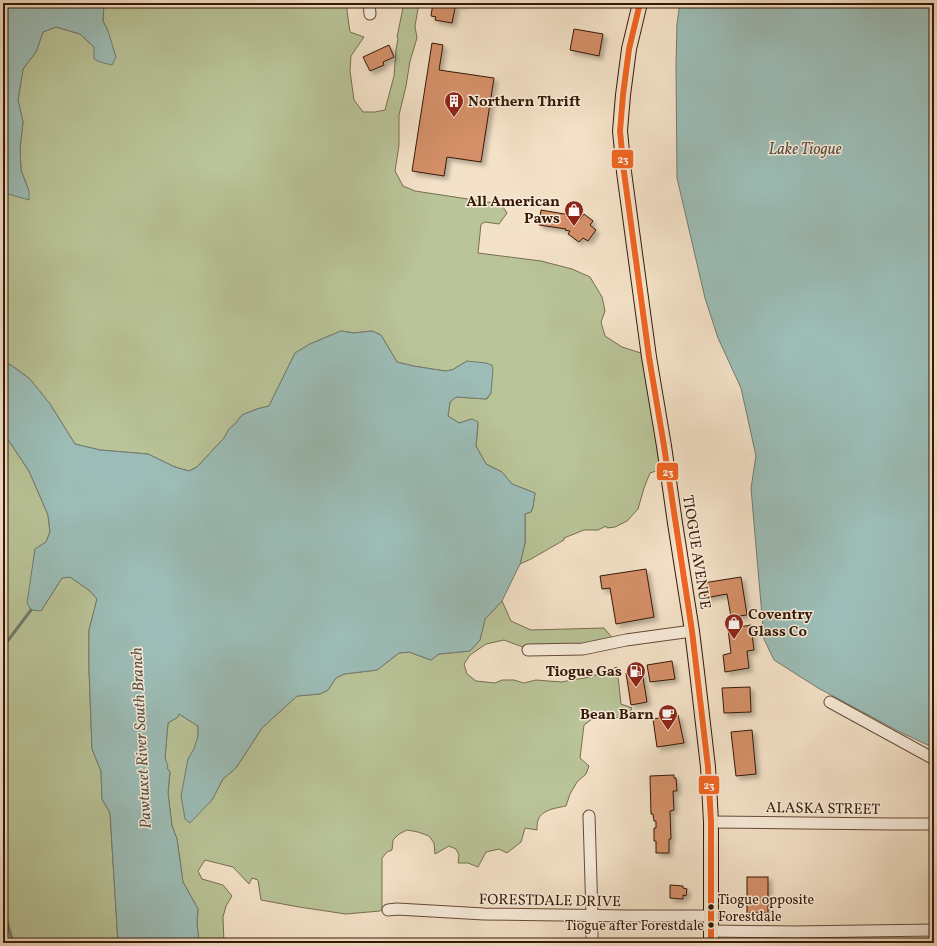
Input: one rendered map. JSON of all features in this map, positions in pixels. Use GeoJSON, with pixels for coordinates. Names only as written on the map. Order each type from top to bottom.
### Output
{"type":"FeatureCollection","features":[{"type":"Feature","properties":{"kind":"main road","name":"TIOGUE AVENUE"},"geometry":{"type":"LineString","coordinates":[[640,3],[629,49],[620,131],[624,172],[650,357],[692,631],[708,767],[711,822],[711,937]]}},
{"type":"Feature","properties":{"kind":"street"},"geometry":{"type":"LineString","coordinates":[[528,650],[583,650],[626,640],[692,631]]}},
{"type":"Feature","properties":{"kind":"street"},"geometry":{"type":"LineString","coordinates":[[830,702],[934,759]]}},
{"type":"Feature","properties":{"kind":"street"},"geometry":{"type":"LineString","coordinates":[[589,816],[592,943]]}},
{"type":"Feature","properties":{"kind":"street","name":"ALASKA STREET"},"geometry":{"type":"LineString","coordinates":[[711,822],[934,824]]}},
{"type":"Feature","properties":{"kind":"street","name":"FORESTDALE DRIVE"},"geometry":{"type":"LineString","coordinates":[[388,910],[397,909],[484,914],[711,916]]}},
{"type":"Feature","properties":{"kind":"street"},"geometry":{"type":"LineString","coordinates":[[711,937],[793,932],[934,930]]}},
{"type":"Feature","properties":{"kind":"green space"},"geometry":{"type":"Polygon","coordinates":[[[104,3],[347,3],[350,32],[364,37],[351,56],[350,71],[354,100],[363,112],[375,112],[385,110],[394,76],[397,37],[404,3],[419,3],[415,26],[417,38],[410,61],[399,115],[399,145],[395,171],[403,186],[415,191],[501,204],[507,213],[499,224],[485,222],[481,224],[478,253],[541,261],[572,269],[590,277],[602,297],[605,311],[601,322],[605,336],[622,347],[647,354],[665,468],[650,473],[638,509],[627,521],[615,527],[607,528],[606,526],[598,530],[584,530],[564,538],[564,540],[520,564],[525,543],[525,514],[531,512],[535,493],[512,484],[502,472],[486,464],[476,446],[478,424],[472,419],[459,423],[448,416],[450,402],[456,397],[487,399],[491,393],[467,361],[452,370],[445,371],[397,362],[381,335],[372,331],[354,333],[341,331],[310,344],[295,353],[269,406],[242,415],[229,429],[224,438],[197,467],[189,471],[175,467],[148,454],[100,450],[75,444],[50,404],[30,379],[11,365],[3,362],[3,186],[5,193],[29,191],[21,170],[20,149],[23,122],[18,100],[23,69],[36,52],[43,32],[56,27],[80,34],[94,47],[108,31],[103,21],[104,3]]]}},
{"type":"Feature","properties":{"kind":"green space"},"geometry":{"type":"Polygon","coordinates":[[[3,434],[29,471],[48,515],[50,532],[46,542],[35,549],[33,567],[41,611],[62,578],[70,577],[90,591],[97,599],[89,630],[92,749],[101,771],[102,799],[110,813],[118,943],[3,943],[3,434]]]}},
{"type":"Feature","properties":{"kind":"green space"},"geometry":{"type":"Polygon","coordinates":[[[502,601],[511,621],[531,630],[604,628],[614,640],[605,644],[528,649],[504,640],[486,644],[470,655],[464,664],[467,674],[476,681],[495,683],[502,680],[514,680],[524,683],[536,680],[561,682],[590,677],[617,667],[621,704],[632,708],[627,718],[606,717],[592,719],[584,725],[580,758],[589,766],[586,774],[577,782],[570,794],[566,806],[543,813],[538,820],[537,830],[525,828],[521,842],[507,853],[499,849],[486,852],[478,867],[468,863],[458,863],[459,855],[456,849],[449,846],[435,854],[434,843],[429,836],[407,830],[399,834],[393,840],[392,850],[387,852],[382,858],[382,910],[380,911],[346,914],[261,900],[258,880],[252,878],[249,884],[233,867],[205,860],[198,871],[202,879],[223,885],[232,896],[226,906],[223,917],[224,943],[199,943],[197,923],[198,909],[183,882],[177,839],[172,826],[168,793],[170,772],[167,768],[165,758],[168,723],[178,717],[179,714],[198,726],[196,744],[188,759],[212,800],[223,779],[236,768],[262,728],[297,696],[320,694],[328,690],[336,678],[344,674],[377,670],[399,653],[409,652],[431,660],[439,654],[470,651],[480,640],[485,619],[502,601]]]}},
{"type":"Feature","properties":{"kind":"water"},"geometry":{"type":"Polygon","coordinates":[[[3,3],[104,3],[103,21],[108,31],[116,57],[112,65],[94,59],[94,47],[80,34],[56,27],[43,32],[36,52],[23,69],[18,100],[23,122],[20,149],[21,170],[29,191],[29,200],[5,193],[3,186],[3,3]]]}},
{"type":"Feature","properties":{"kind":"water","name":"Lake Tiogue"},"geometry":{"type":"Polygon","coordinates":[[[680,3],[934,3],[934,748],[900,732],[818,688],[774,660],[764,639],[751,488],[756,456],[741,388],[718,338],[705,298],[677,178],[676,65],[677,24],[680,3]]]}},
{"type":"Feature","properties":{"kind":"water","name":"Pawtuxet River South Branch"},"geometry":{"type":"Polygon","coordinates":[[[341,331],[354,333],[372,331],[381,335],[397,362],[413,366],[445,371],[452,370],[467,361],[492,365],[491,393],[486,399],[456,397],[450,402],[448,416],[459,423],[472,419],[478,422],[476,446],[486,464],[502,472],[512,484],[535,493],[531,512],[525,514],[525,543],[520,564],[502,601],[485,619],[480,640],[470,651],[439,654],[431,660],[409,652],[399,653],[377,670],[344,674],[336,678],[328,690],[320,694],[297,696],[262,728],[236,768],[223,779],[212,800],[190,823],[185,819],[181,796],[188,759],[194,749],[198,736],[198,726],[179,714],[178,717],[168,723],[165,758],[168,766],[167,768],[170,772],[168,793],[172,826],[177,839],[183,882],[198,909],[197,923],[199,943],[118,943],[110,813],[102,799],[101,771],[92,749],[89,630],[97,599],[90,591],[70,577],[62,578],[41,611],[31,610],[27,603],[35,549],[46,542],[50,532],[48,515],[29,471],[3,434],[3,362],[11,365],[30,379],[50,404],[75,444],[100,450],[148,454],[175,467],[189,471],[197,467],[224,438],[229,429],[242,415],[269,406],[295,353],[310,344],[341,331]]]}},
{"type":"Feature","properties":{"kind":"building"},"geometry":{"type":"Polygon","coordinates":[[[433,3],[456,3],[452,23],[435,20],[436,17],[431,16],[433,3]]]}},
{"type":"Feature","properties":{"kind":"building"},"geometry":{"type":"Polygon","coordinates":[[[574,29],[603,34],[599,56],[570,50],[574,29]]]}},
{"type":"Feature","properties":{"kind":"building","name":"Northern Thrift"},"geometry":{"type":"Polygon","coordinates":[[[432,43],[443,45],[439,70],[494,78],[481,162],[447,157],[444,176],[412,171],[432,43]]]}},
{"type":"Feature","properties":{"kind":"building"},"geometry":{"type":"Polygon","coordinates":[[[389,45],[394,57],[383,62],[384,65],[370,71],[363,57],[389,45]]]}},
{"type":"Feature","properties":{"kind":"building","name":"All American Paws"},"geometry":{"type":"Polygon","coordinates":[[[541,210],[576,216],[580,219],[584,214],[593,221],[590,225],[596,230],[588,241],[583,238],[579,242],[568,234],[570,231],[565,230],[566,229],[539,225],[541,210]]]}},
{"type":"Feature","properties":{"kind":"building"},"geometry":{"type":"Polygon","coordinates":[[[646,569],[654,617],[616,624],[610,588],[602,589],[600,576],[646,569]]]}},
{"type":"Feature","properties":{"kind":"building"},"geometry":{"type":"Polygon","coordinates":[[[741,577],[747,615],[731,617],[727,594],[705,598],[703,583],[741,577]]]}},
{"type":"Feature","properties":{"kind":"building"},"geometry":{"type":"Polygon","coordinates":[[[751,625],[754,650],[747,651],[749,668],[725,672],[723,655],[731,653],[728,629],[751,625]]]}},
{"type":"Feature","properties":{"kind":"building"},"geometry":{"type":"Polygon","coordinates":[[[672,661],[675,679],[650,682],[647,665],[672,661]]]}},
{"type":"Feature","properties":{"kind":"building","name":"Tiogue Gas"},"geometry":{"type":"Polygon","coordinates":[[[642,671],[647,702],[631,705],[626,673],[642,671]]]}},
{"type":"Feature","properties":{"kind":"building"},"geometry":{"type":"Polygon","coordinates":[[[750,687],[751,712],[724,713],[722,688],[750,687]]]}},
{"type":"Feature","properties":{"kind":"building","name":"Bean Barn"},"geometry":{"type":"Polygon","coordinates":[[[678,715],[684,743],[657,747],[653,719],[678,715]]]}},
{"type":"Feature","properties":{"kind":"building"},"geometry":{"type":"Polygon","coordinates":[[[752,730],[756,774],[736,776],[731,732],[752,730]]]}},
{"type":"Feature","properties":{"kind":"building"},"geometry":{"type":"Polygon","coordinates":[[[674,775],[674,778],[676,778],[677,791],[673,791],[674,810],[670,811],[671,839],[669,839],[669,853],[656,853],[654,828],[656,828],[656,821],[654,821],[653,814],[651,814],[650,776],[674,775]]]}},
{"type":"Feature","properties":{"kind":"building"},"geometry":{"type":"Polygon","coordinates":[[[747,877],[768,877],[768,913],[747,913],[747,877]]]}},
{"type":"Feature","properties":{"kind":"building"},"geometry":{"type":"Polygon","coordinates":[[[670,885],[683,886],[683,888],[687,889],[686,896],[683,895],[683,899],[670,898],[670,885]]]}},
{"type":"Feature","properties":{"kind":"building"},"geometry":{"type":"Polygon","coordinates":[[[768,941],[768,943],[736,943],[736,942],[768,941]]]}},
{"type":"Feature","properties":{"kind":"waterway"},"geometry":{"type":"LineString","coordinates":[[3,647],[31,610]]}},
{"type":"Feature","properties":{"kind":"waterway"},"geometry":{"type":"LineString","coordinates":[[3,908],[13,943]]}},
{"type":"Feature","properties":{"kind":"transit line","name":"23"},"geometry":{"type":"LineString","coordinates":[[640,3],[629,49],[620,131],[624,172],[649,357],[692,631],[708,767],[711,822],[711,943]]}},
{"type":"Feature","properties":{"kind":"place","name":"Northern Thrift"},"geometry":{"type":"Point","coordinates":[454,118]}},
{"type":"Feature","properties":{"kind":"place","name":"All American Paws"},"geometry":{"type":"Point","coordinates":[574,227]}},
{"type":"Feature","properties":{"kind":"place","name":"Coventry Glass Co"},"geometry":{"type":"Point","coordinates":[734,640]}},
{"type":"Feature","properties":{"kind":"place","name":"Tiogue Gas"},"geometry":{"type":"Point","coordinates":[636,688]}},
{"type":"Feature","properties":{"kind":"place","name":"Bean Barn"},"geometry":{"type":"Point","coordinates":[668,731]}},
{"type":"Feature","properties":{"kind":"place","name":"Tiogue opposite Forestdale"},"geometry":{"type":"Point","coordinates":[711,907]}},
{"type":"Feature","properties":{"kind":"place","name":"Tiogue after Forestdale"},"geometry":{"type":"Point","coordinates":[711,925]}}]}
